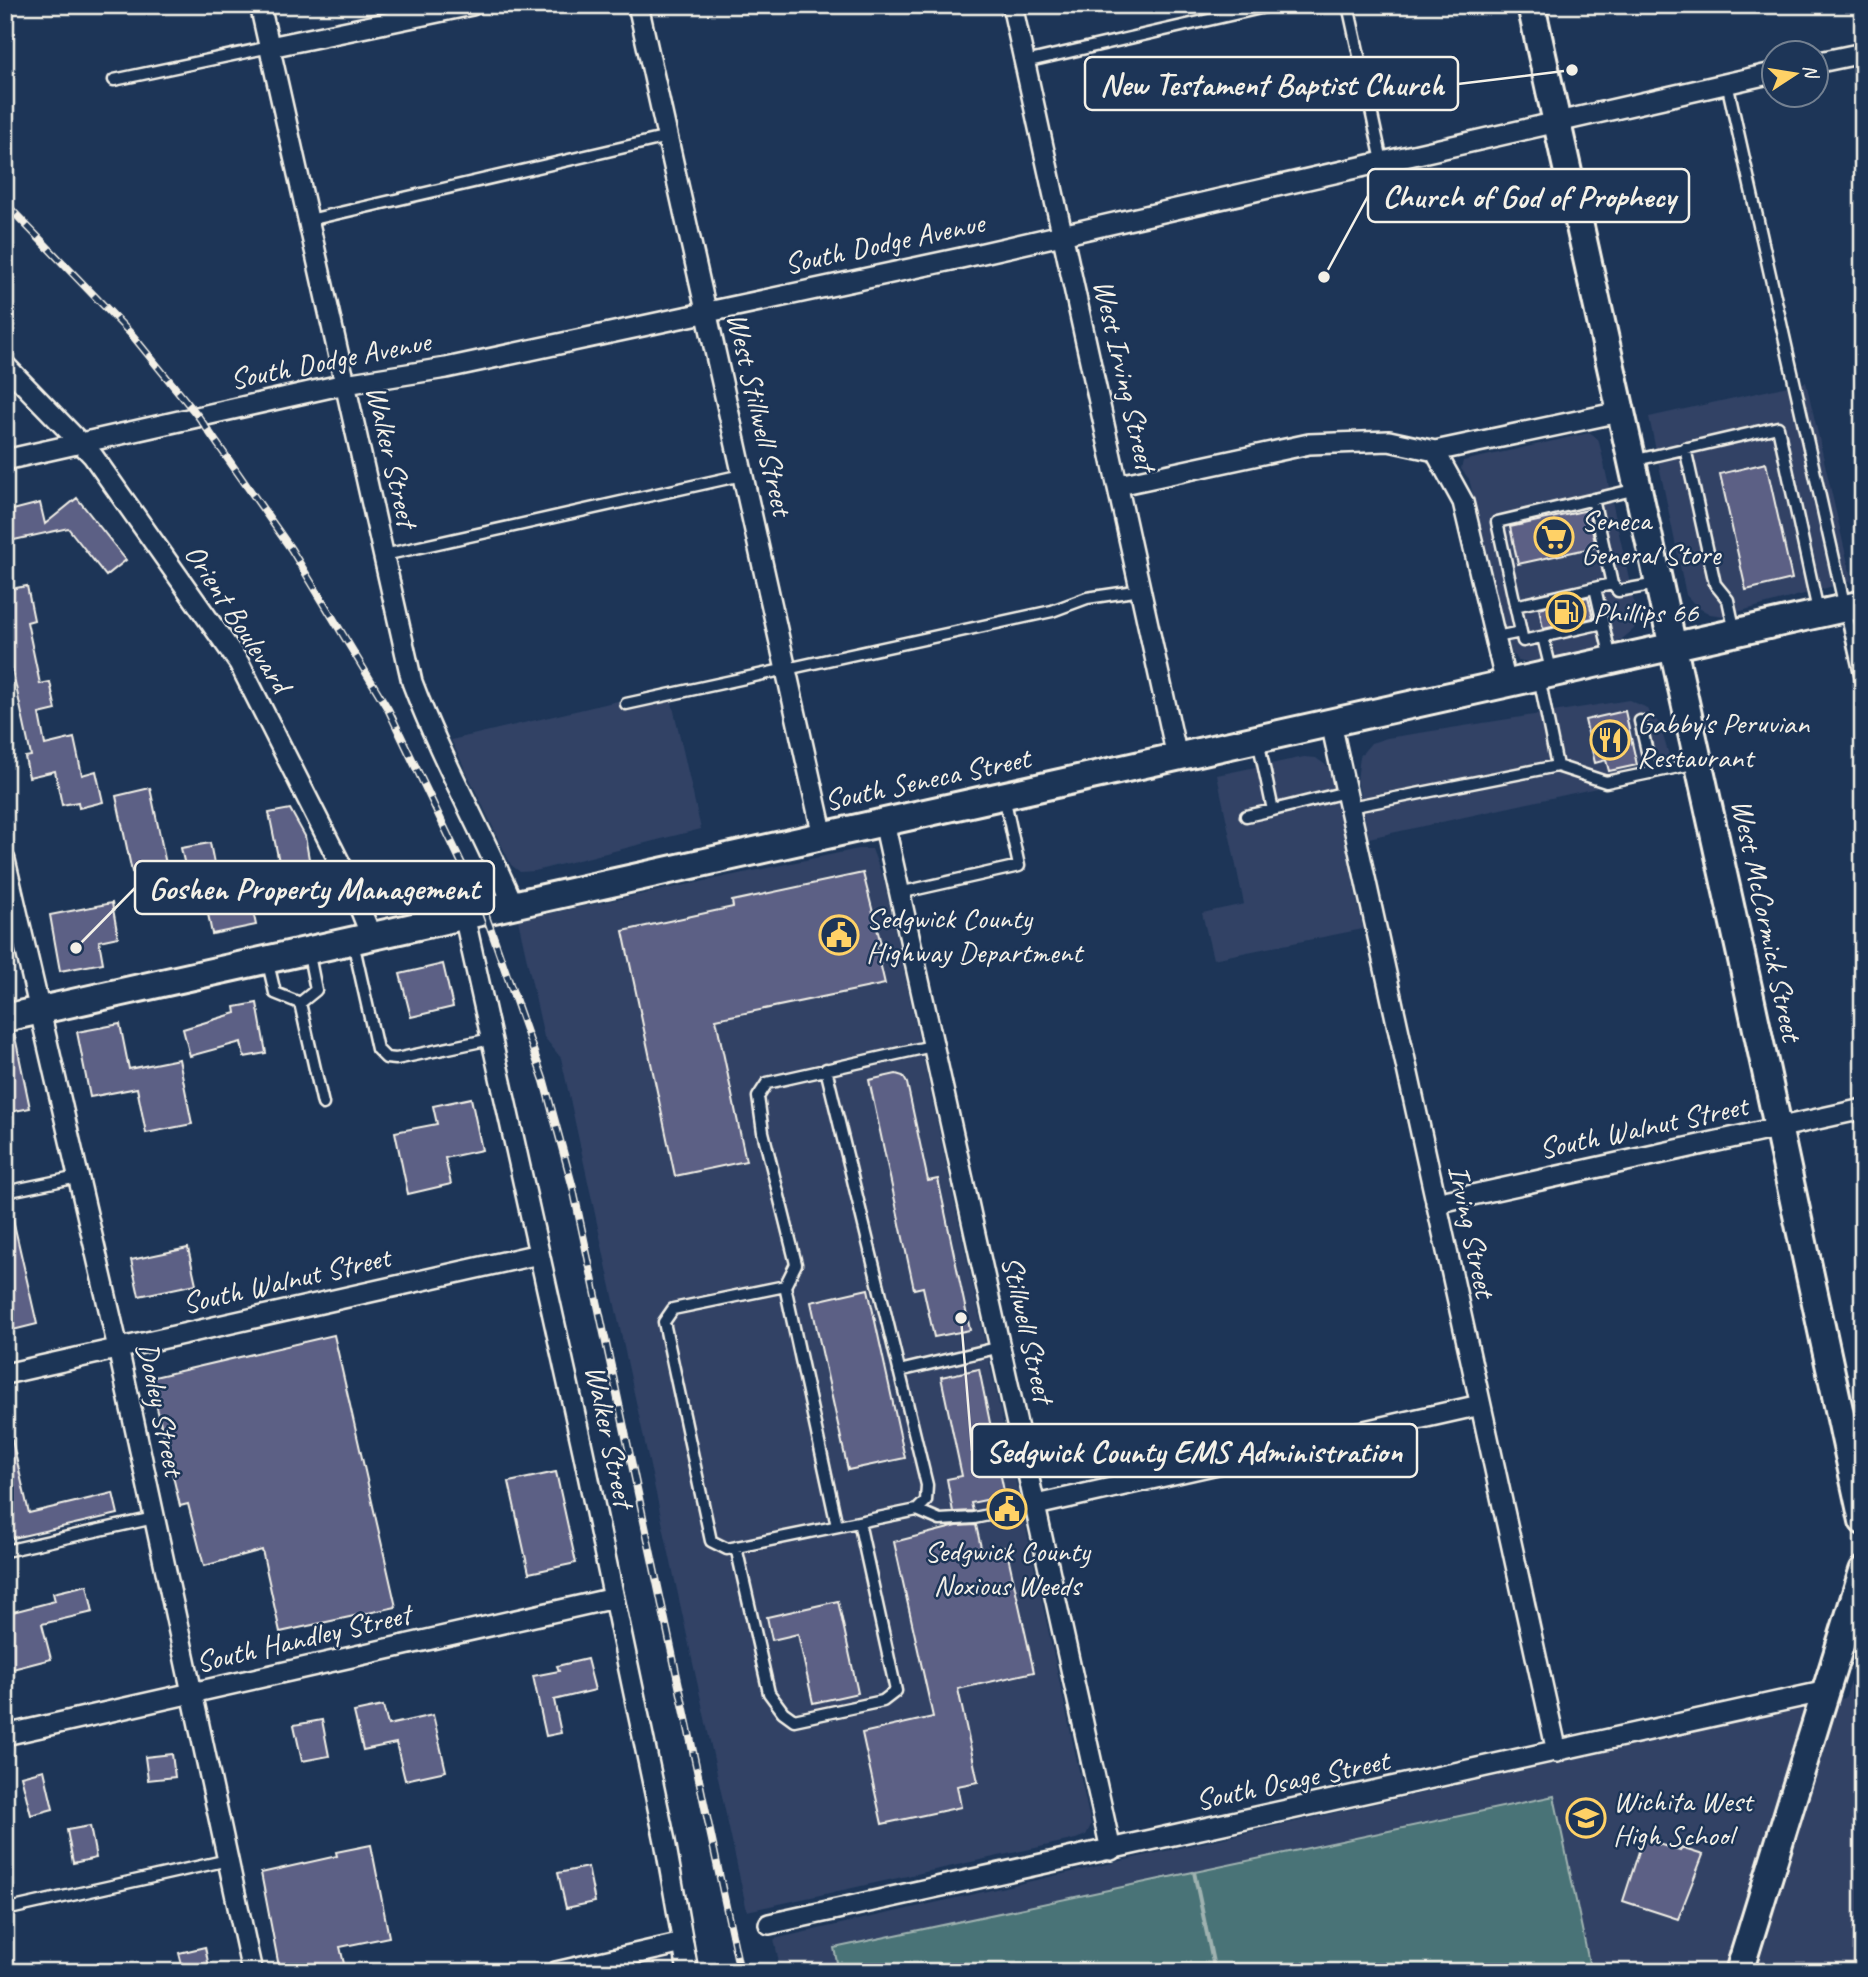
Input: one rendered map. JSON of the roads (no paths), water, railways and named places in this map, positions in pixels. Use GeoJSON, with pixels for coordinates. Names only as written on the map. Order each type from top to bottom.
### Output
{"type":"FeatureCollection","features":[{"type":"Feature","properties":{"kind":"street","name":"Walker Street"},"geometry":{"type":"LineString","coordinates":[[261,5],[416,693],[432,737],[489,849],[513,904]]}},
{"type":"Feature","properties":{"kind":"street"},"geometry":{"type":"LineString","coordinates":[[270,47],[471,5]]}},
{"type":"Feature","properties":{"kind":"street","name":"West Stillwell Street"},"geometry":{"type":"LineString","coordinates":[[638,5],[823,836]]}},
{"type":"Feature","properties":{"kind":"street","name":"West Irving Street"},"geometry":{"type":"LineString","coordinates":[[1012,5],[1177,757]]}},
{"type":"Feature","properties":{"kind":"street","name":"West McCormick Street"},"geometry":{"type":"LineString","coordinates":[[1531,5],[1863,1521]]}},
{"type":"Feature","properties":{"kind":"street"},"geometry":{"type":"LineString","coordinates":[[1829,60],[1863,53]]}},
{"type":"Feature","properties":{"kind":"street","name":"South Dodge Avenue"},"geometry":{"type":"LineString","coordinates":[[5,460],[345,384],[446,368],[1063,234],[1759,76]]}},
{"type":"Feature","properties":{"kind":"street","name":"Orient Boulevard"},"geometry":{"type":"LineString","coordinates":[[5,365],[82,443],[239,663],[349,881],[362,938]]}},
{"type":"Feature","properties":{"kind":"street"},"geometry":{"type":"LineString","coordinates":[[1119,485],[1309,444],[1389,441],[1435,451],[1620,412]]}},
{"type":"Feature","properties":{"kind":"street"},"geometry":{"type":"LineString","coordinates":[[1435,451],[1463,502],[1506,684]]}},
{"type":"Feature","properties":{"kind":"street","name":"South Seneca Street"},"geometry":{"type":"LineString","coordinates":[[5,1018],[1854,606]]}},
{"type":"Feature","properties":{"kind":"street","name":"Irving Street"},"geometry":{"type":"LineString","coordinates":[[1331,723],[1557,1752]]}},
{"type":"Feature","properties":{"kind":"street","name":"Stillwell Street"},"geometry":{"type":"LineString","coordinates":[[884,822],[1111,1850]]}},
{"type":"Feature","properties":{"kind":"street","name":"Dooley Street"},"geometry":{"type":"LineString","coordinates":[[5,860],[118,1348],[252,1972]]}},
{"type":"Feature","properties":{"kind":"street","name":"Walker Street"},"geometry":{"type":"LineString","coordinates":[[464,915],[614,1598],[665,1841],[688,1972]]}},
{"type":"Feature","properties":{"kind":"street","name":"South Walnut Street"},"geometry":{"type":"LineString","coordinates":[[1436,1203],[1863,1109]]}},
{"type":"Feature","properties":{"kind":"street","name":"South Walnut Street"},"geometry":{"type":"LineString","coordinates":[[5,1374],[539,1254]]}},
{"type":"Feature","properties":{"kind":"street"},"geometry":{"type":"LineString","coordinates":[[1036,1505],[1480,1405]]}},
{"type":"Feature","properties":{"kind":"street"},"geometry":{"type":"LineString","coordinates":[[1739,1972],[1828,1691],[1857,1616],[1863,1571]]}},
{"type":"Feature","properties":{"kind":"street","name":"South Handley Street"},"geometry":{"type":"LineString","coordinates":[[5,1735],[614,1598]]}},
{"type":"Feature","properties":{"kind":"street","name":"South Osage Street"},"geometry":{"type":"LineString","coordinates":[[769,1924],[1828,1691]]}},
{"type":"Feature","properties":{"kind":"street"},"geometry":{"type":"LineString","coordinates":[[556,1972],[683,1943]]}},
{"type":"Feature","properties":{"kind":"lane"},"geometry":{"type":"LineString","coordinates":[[1025,62],[1274,5]]}},
{"type":"Feature","properties":{"kind":"lane"},"geometry":{"type":"LineString","coordinates":[[1348,5],[1382,161]]}},
{"type":"Feature","properties":{"kind":"lane"},"geometry":{"type":"LineString","coordinates":[[114,80],[270,47]]}},
{"type":"Feature","properties":{"kind":"lane"},"geometry":{"type":"LineString","coordinates":[[1727,83],[1854,606],[1863,688]]}},
{"type":"Feature","properties":{"kind":"lane"},"geometry":{"type":"LineString","coordinates":[[309,220],[668,137]]}},
{"type":"Feature","properties":{"kind":"lane"},"geometry":{"type":"LineString","coordinates":[[1631,461],[1778,427],[1818,614]]}},
{"type":"Feature","properties":{"kind":"lane"},"geometry":{"type":"LineString","coordinates":[[1685,449],[1715,584],[1728,600],[1735,632]]}},
{"type":"Feature","properties":{"kind":"lane"},"geometry":{"type":"LineString","coordinates":[[384,555],[743,475]]}},
{"type":"Feature","properties":{"kind":"lane"},"geometry":{"type":"LineString","coordinates":[[1603,622],[1523,641],[1497,522],[1637,489]]}},
{"type":"Feature","properties":{"kind":"lane"},"geometry":{"type":"LineString","coordinates":[[1593,499],[1612,584],[1618,592],[1658,584]]}},
{"type":"Feature","properties":{"kind":"lane"},"geometry":{"type":"LineString","coordinates":[[1515,606],[1612,584]]}},
{"type":"Feature","properties":{"kind":"lane"},"geometry":{"type":"LineString","coordinates":[[1595,588],[1611,660]]}},
{"type":"Feature","properties":{"kind":"lane"},"geometry":{"type":"LineString","coordinates":[[626,704],[1052,611],[1087,598],[1142,590]]}},
{"type":"Feature","properties":{"kind":"lane"},"geometry":{"type":"LineString","coordinates":[[1496,637],[1521,632]]}},
{"type":"Feature","properties":{"kind":"lane"},"geometry":{"type":"LineString","coordinates":[[1544,636],[1545,676],[1557,766]]}},
{"type":"Feature","properties":{"kind":"lane"},"geometry":{"type":"LineString","coordinates":[[1640,721],[1652,773]]}},
{"type":"Feature","properties":{"kind":"lane"},"geometry":{"type":"LineString","coordinates":[[1258,740],[1273,810]]}},
{"type":"Feature","properties":{"kind":"lane"},"geometry":{"type":"LineString","coordinates":[[1247,816],[1557,766],[1606,782],[1698,763]]}},
{"type":"Feature","properties":{"kind":"lane"},"geometry":{"type":"LineString","coordinates":[[899,894],[1020,866],[1004,796]]}},
{"type":"Feature","properties":{"kind":"lane"},"geometry":{"type":"LineString","coordinates":[[362,938],[377,1049],[386,1058],[396,1059],[492,1039]]}},
{"type":"Feature","properties":{"kind":"lane"},"geometry":{"type":"LineString","coordinates":[[300,1003],[316,990],[307,950]]}},
{"type":"Feature","properties":{"kind":"lane"},"geometry":{"type":"LineString","coordinates":[[267,959],[275,993],[300,1003]]}},
{"type":"Feature","properties":{"kind":"lane"},"geometry":{"type":"LineString","coordinates":[[300,1003],[323,1104]]}},
{"type":"Feature","properties":{"kind":"lane"},"geometry":{"type":"LineString","coordinates":[[837,1526],[785,1286],[796,1264],[763,1132],[758,1097],[767,1083],[932,1046]]}},
{"type":"Feature","properties":{"kind":"lane"},"geometry":{"type":"LineString","coordinates":[[785,1286],[673,1309],[664,1322],[711,1541],[727,1549],[917,1510],[926,1501],[927,1485],[826,1069]]}},
{"type":"Feature","properties":{"kind":"lane"},"geometry":{"type":"LineString","coordinates":[[5,1192],[78,1177]]}},
{"type":"Feature","properties":{"kind":"lane"},"geometry":{"type":"LineString","coordinates":[[900,1371],[1002,1347]]}},
{"type":"Feature","properties":{"kind":"lane"},"geometry":{"type":"LineString","coordinates":[[917,1510],[940,1520],[974,1518],[1036,1505]]}},
{"type":"Feature","properties":{"kind":"lane"},"geometry":{"type":"LineString","coordinates":[[5,1551],[154,1518]]}},
{"type":"Feature","properties":{"kind":"lane"},"geometry":{"type":"LineString","coordinates":[[736,1547],[769,1693],[783,1712],[794,1720],[883,1701],[896,1691],[859,1522]]}},
{"type":"Feature","properties":{"kind":"lane"},"geometry":{"type":"LineString","coordinates":[[5,1910],[228,1860]]}},
{"type":"Feature","properties":{"kind":"railway"},"geometry":{"type":"LineString","coordinates":[[5,203],[133,336],[198,416],[291,549],[388,709],[484,910],[544,1081],[573,1188],[740,1972]]}},
{"type":"Feature","properties":{"kind":"place","name":"New Testament Baptist Church"},"geometry":{"type":"Point","coordinates":[1572,70]}},
{"type":"Feature","properties":{"kind":"place","name":"Church of God of Prophecy"},"geometry":{"type":"Point","coordinates":[1324,277]}},
{"type":"Feature","properties":{"kind":"place","name":"Seneca General Store"},"geometry":{"type":"Point","coordinates":[1554,537]}},
{"type":"Feature","properties":{"kind":"place","name":"Phillips 66"},"geometry":{"type":"Point","coordinates":[1566,612]}},
{"type":"Feature","properties":{"kind":"place","name":"Gabby's Peruvian Restaurant"},"geometry":{"type":"Point","coordinates":[1610,740]}},
{"type":"Feature","properties":{"kind":"place","name":"Sedgwick County Highway Department"},"geometry":{"type":"Point","coordinates":[839,935]}},
{"type":"Feature","properties":{"kind":"place","name":"Goshen Property Management"},"geometry":{"type":"Point","coordinates":[76,948]}},
{"type":"Feature","properties":{"kind":"place","name":"Sedgwick County EMS Administration"},"geometry":{"type":"Point","coordinates":[961,1318]}},
{"type":"Feature","properties":{"kind":"place","name":"Sedgwick County Noxious Weeds"},"geometry":{"type":"Point","coordinates":[1007,1509]}},
{"type":"Feature","properties":{"kind":"place","name":"Wichita West High School"},"geometry":{"type":"Point","coordinates":[1586,1818]}}]}
